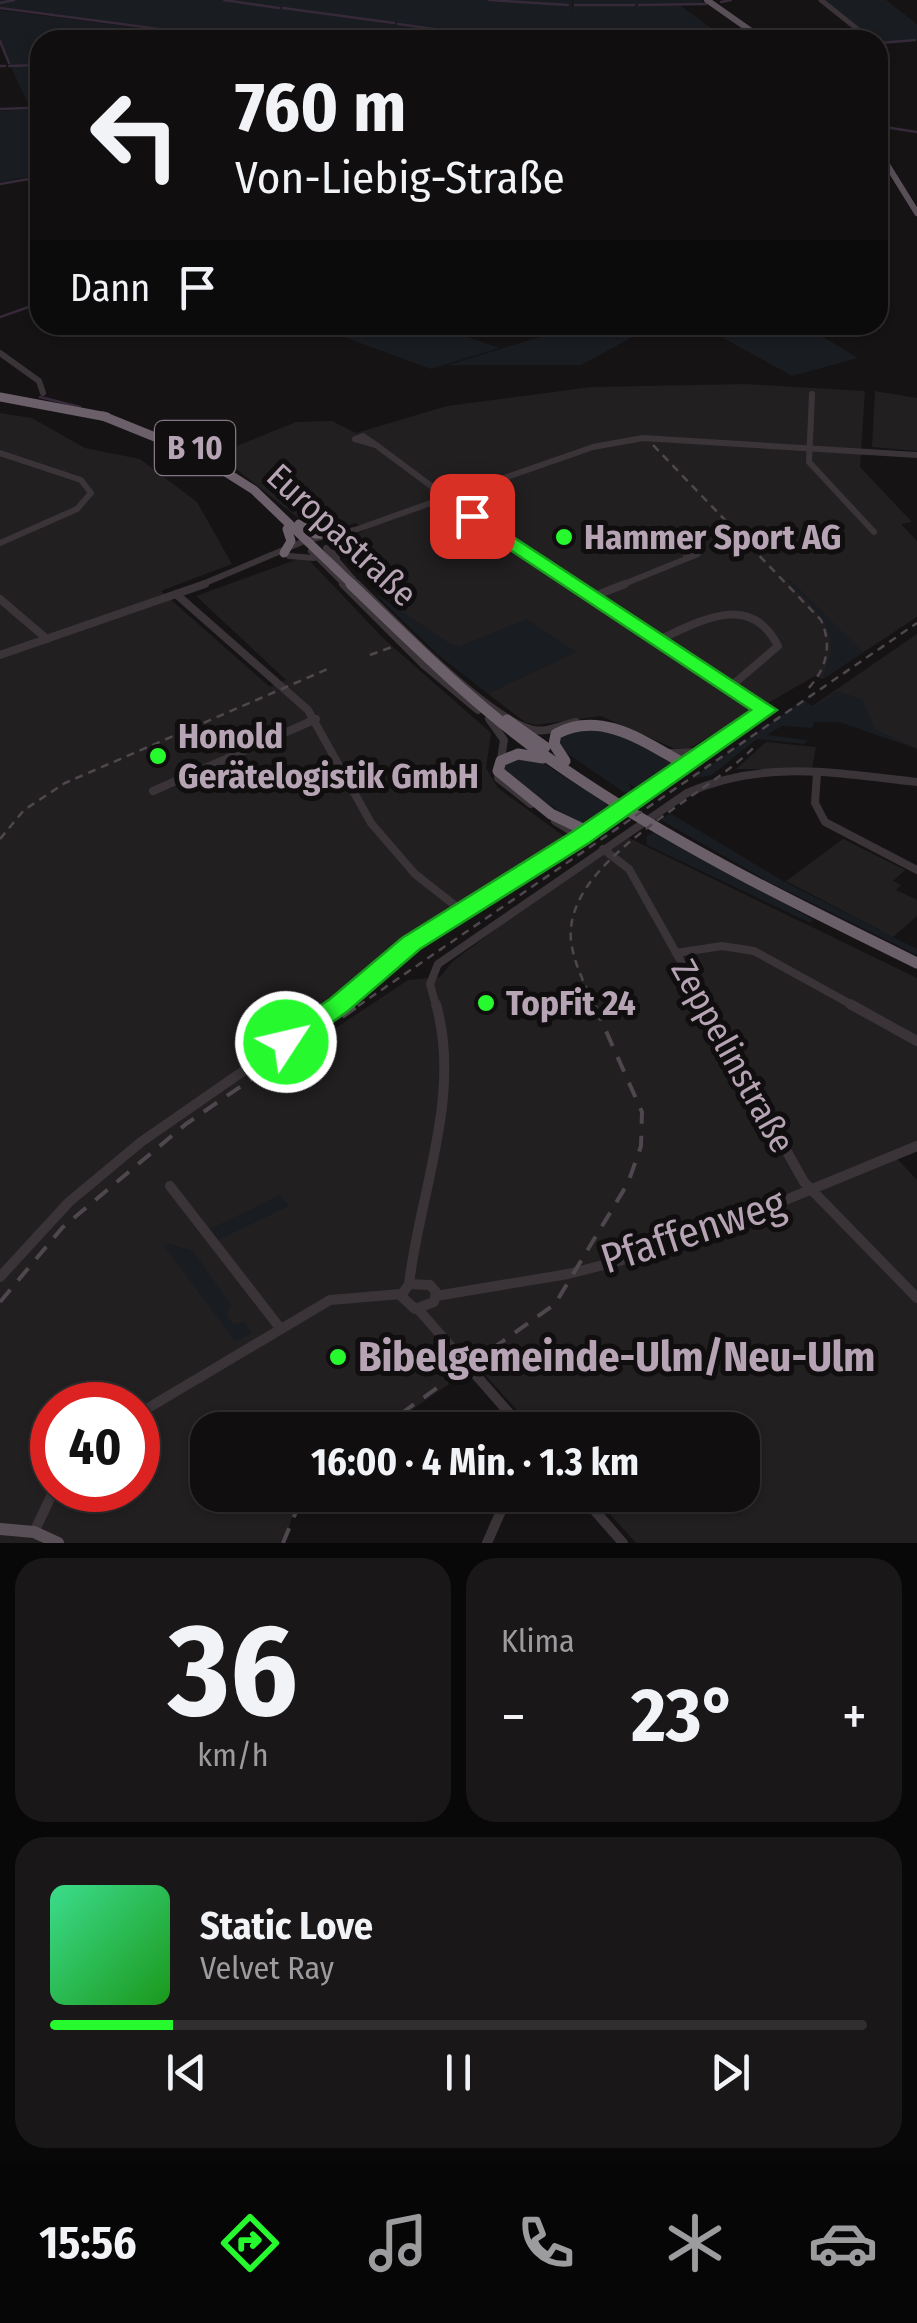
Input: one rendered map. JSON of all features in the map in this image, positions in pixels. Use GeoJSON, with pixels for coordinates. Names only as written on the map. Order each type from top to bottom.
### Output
{"type":"FeatureCollection","features":[{"type":"Feature","properties":{"kind":"highway","name":"B 10"},"geometry":{"type":"LineString","coordinates":[[0,399],[150,429],[215,458],[322,542]]}},
{"type":"Feature","properties":{"kind":"highway","name":"Europastraße"},"geometry":{"type":"LineString","coordinates":[[101,417],[197,454],[260,495],[516,736],[797,907],[917,963]]}},
{"type":"Feature","properties":{"kind":"highway"},"geometry":{"type":"LineString","coordinates":[[101,417],[202,462],[242,488],[306,548]]}},
{"type":"Feature","properties":{"kind":"highway","name":"B 10"},"geometry":{"type":"LineString","coordinates":[[299,524],[315,534],[340,535]]}},
{"type":"Feature","properties":{"kind":"highway"},"geometry":{"type":"LineString","coordinates":[[287,530],[291,541],[287,554]]}},
{"type":"Feature","properties":{"kind":"highway","name":"Europastraße"},"geometry":{"type":"LineString","coordinates":[[438,666],[559,761]]}},
{"type":"Feature","properties":{"kind":"highway"},"geometry":{"type":"LineString","coordinates":[[500,710],[530,736]]}},
{"type":"Feature","properties":{"kind":"highway","name":"B 10"},"geometry":{"type":"LineString","coordinates":[[485,715],[516,736]]}},
{"type":"Feature","properties":{"kind":"highway"},"geometry":{"type":"LineString","coordinates":[[585,835],[498,772],[501,761],[518,754],[559,761],[554,744],[556,734],[568,726],[589,723],[617,730],[689,764]]}},
{"type":"Feature","properties":{"kind":"highway","name":"Europastraße"},"geometry":{"type":"LineString","coordinates":[[659,824],[879,945]]}},
{"type":"Feature","properties":{"kind":"highway"},"geometry":{"type":"LineString","coordinates":[[797,907],[917,963]]}},
{"type":"Feature","properties":{"kind":"highway"},"geometry":{"type":"LineString","coordinates":[[824,913],[917,963]]}},
{"type":"Feature","properties":{"kind":"main road"},"geometry":{"type":"LineString","coordinates":[[707,0],[750,30]]}},
{"type":"Feature","properties":{"kind":"main road"},"geometry":{"type":"LineString","coordinates":[[888,166],[917,214]]}},
{"type":"Feature","properties":{"kind":"main road"},"geometry":{"type":"LineString","coordinates":[[0,1529],[34,1532],[58,1543]]}},
{"type":"Feature","properties":{"kind":"street"},"geometry":{"type":"LineString","coordinates":[[821,0],[858,30]]}},
{"type":"Feature","properties":{"kind":"street"},"geometry":{"type":"LineString","coordinates":[[0,352],[39,381],[43,393]]}},
{"type":"Feature","properties":{"kind":"street"},"geometry":{"type":"LineString","coordinates":[[812,394],[807,445],[813,469],[874,532]]}},
{"type":"Feature","properties":{"kind":"street"},"geometry":{"type":"LineString","coordinates":[[0,655],[592,447],[630,439],[679,437],[917,455]]}},
{"type":"Feature","properties":{"kind":"street"},"geometry":{"type":"LineString","coordinates":[[376,445],[441,497]]}},
{"type":"Feature","properties":{"kind":"street"},"geometry":{"type":"LineString","coordinates":[[0,452],[81,480],[91,494],[77,509],[0,542]]}},
{"type":"Feature","properties":{"kind":"street"},"geometry":{"type":"LineString","coordinates":[[0,1277],[69,1202],[120,1158],[339,1005],[411,943],[585,835],[766,710],[656,641],[454,498]]}},
{"type":"Feature","properties":{"kind":"street"},"geometry":{"type":"LineString","coordinates":[[338,562],[334,551],[340,535]]}},
{"type":"Feature","properties":{"kind":"street"},"geometry":{"type":"LineString","coordinates":[[306,548],[322,542]]}},
{"type":"Feature","properties":{"kind":"street","name":"Europastraße"},"geometry":{"type":"LineString","coordinates":[[322,542],[452,671],[500,710],[534,730],[580,721],[608,724],[689,764]]}},
{"type":"Feature","properties":{"kind":"street","name":"Europastraße"},"geometry":{"type":"LineString","coordinates":[[306,548],[424,665],[485,715]]}},
{"type":"Feature","properties":{"kind":"street"},"geometry":{"type":"LineString","coordinates":[[287,554],[308,556],[324,566]]}},
{"type":"Feature","properties":{"kind":"street"},"geometry":{"type":"LineString","coordinates":[[592,597],[688,558]]}},
{"type":"Feature","properties":{"kind":"street"},"geometry":{"type":"LineString","coordinates":[[176,594],[316,719],[371,823],[415,874],[462,912]]}},
{"type":"Feature","properties":{"kind":"street"},"geometry":{"type":"LineString","coordinates":[[0,599],[48,638]]}},
{"type":"Feature","properties":{"kind":"street"},"geometry":{"type":"LineString","coordinates":[[656,641],[728,612],[754,618],[774,636],[778,648],[730,687]]}},
{"type":"Feature","properties":{"kind":"street"},"geometry":{"type":"LineString","coordinates":[[485,715],[504,740],[494,766],[496,777],[585,835]]}},
{"type":"Feature","properties":{"kind":"street"},"geometry":{"type":"LineString","coordinates":[[154,790],[316,719]]}},
{"type":"Feature","properties":{"kind":"street"},"geometry":{"type":"LineString","coordinates":[[670,752],[710,750]]}},
{"type":"Feature","properties":{"kind":"street"},"geometry":{"type":"LineString","coordinates":[[401,1296],[413,1283],[413,1248],[446,1090],[446,1040],[430,984],[436,967],[687,793],[718,778],[764,770],[917,782]]}},
{"type":"Feature","properties":{"kind":"street"},"geometry":{"type":"LineString","coordinates":[[817,772],[814,803],[825,822],[917,870]]}},
{"type":"Feature","properties":{"kind":"street","name":"Zeppelinstraße"},"geometry":{"type":"LineString","coordinates":[[603,850],[624,863],[810,1191],[917,1298]]}},
{"type":"Feature","properties":{"kind":"street"},"geometry":{"type":"LineString","coordinates":[[676,953],[722,946],[754,952],[917,1041]]}},
{"type":"Feature","properties":{"kind":"street","name":"Pfaffenweg"},"geometry":{"type":"LineString","coordinates":[[436,1294],[534,1280],[656,1252],[917,1146]]}},
{"type":"Feature","properties":{"kind":"street"},"geometry":{"type":"LineString","coordinates":[[170,1186],[280,1328]]}},
{"type":"Feature","properties":{"kind":"street"},"geometry":{"type":"LineString","coordinates":[[413,1283],[436,1294],[420,1309]]}},
{"type":"Feature","properties":{"kind":"street"},"geometry":{"type":"LineString","coordinates":[[160,1401],[330,1300],[401,1296],[420,1309],[442,1340],[508,1412]]}},
{"type":"Feature","properties":{"kind":"street"},"geometry":{"type":"LineString","coordinates":[[34,1532],[44,1512]]}},
{"type":"Feature","properties":{"kind":"street"},"geometry":{"type":"LineString","coordinates":[[487,1543],[501,1512]]}},
{"type":"Feature","properties":{"kind":"street"},"geometry":{"type":"LineString","coordinates":[[596,1512],[623,1543]]}},
{"type":"Feature","properties":{"kind":"shaded area"},"geometry":{"type":"Polygon","coordinates":[[[0,0],[572,0],[573,12],[573,0],[700,0],[705,4],[681,6],[714,30],[163,30],[0,9],[0,0]]]}},
{"type":"Feature","properties":{"kind":"shaded area"},"geometry":{"type":"Polygon","coordinates":[[[822,0],[886,0],[917,24],[917,40],[888,42],[888,30],[861,30],[822,0]]]}},
{"type":"Feature","properties":{"kind":"shaded area"},"geometry":{"type":"Polygon","coordinates":[[[0,10],[155,30],[30,30],[30,106],[0,44],[0,10]]]}},
{"type":"Feature","properties":{"kind":"shaded area"},"geometry":{"type":"Polygon","coordinates":[[[0,111],[30,112],[30,177],[0,182],[0,111]]]}},
{"type":"Feature","properties":{"kind":"shaded area"},"geometry":{"type":"Polygon","coordinates":[[[338,335],[462,335],[500,348],[431,369],[338,335]]]}},
{"type":"Feature","properties":{"kind":"shaded area"},"geometry":{"type":"Polygon","coordinates":[[[546,335],[636,335],[581,365],[448,365],[546,335]]]}},
{"type":"Feature","properties":{"kind":"shaded area"},"geometry":{"type":"Polygon","coordinates":[[[718,335],[820,335],[858,358],[792,376],[718,335]]]}},
{"type":"Feature","properties":{"kind":"shaded area"},"geometry":{"type":"Polygon","coordinates":[[[746,384],[865,391],[860,467],[912,522],[901,524],[917,541],[917,617],[823,679],[815,676],[688,749],[673,748],[601,716],[536,725],[525,722],[488,694],[340,554],[347,538],[366,530],[355,523],[331,531],[311,528],[217,454],[296,422],[332,421],[356,433],[447,406],[591,387],[746,384]]]}},
{"type":"Feature","properties":{"kind":"shaded area"},"geometry":{"type":"Polygon","coordinates":[[[875,391],[917,398],[917,451],[872,447],[875,391]]]}},
{"type":"Feature","properties":{"kind":"shaded area"},"geometry":{"type":"Polygon","coordinates":[[[0,413],[32,418],[85,448],[140,459],[197,502],[232,564],[161,591],[270,687],[286,680],[196,596],[298,559],[309,560],[384,639],[491,733],[486,768],[498,788],[565,837],[394,943],[301,1022],[321,1038],[408,980],[440,977],[452,962],[516,914],[629,838],[917,978],[917,1143],[892,1153],[917,1180],[917,1543],[636,1543],[608,1512],[760,1512],[760,1412],[519,1412],[476,1365],[409,1412],[190,1412],[190,1512],[296,1512],[285,1543],[0,1543],[0,413]]]}},
{"type":"Feature","properties":{"kind":"shaded area"},"geometry":{"type":"Polygon","coordinates":[[[787,581],[863,652],[823,679],[831,649],[827,629],[816,611],[787,581]]]}},
{"type":"Feature","properties":{"kind":"shaded area"},"geometry":{"type":"Polygon","coordinates":[[[372,591],[449,643],[460,646],[527,619],[576,652],[488,694],[438,655],[372,591]]]}},
{"type":"Feature","properties":{"kind":"shaded area"},"geometry":{"type":"Polygon","coordinates":[[[917,634],[917,749],[811,707],[917,634]]]}},
{"type":"Feature","properties":{"kind":"shaded area"},"geometry":{"type":"Polygon","coordinates":[[[837,691],[862,699],[875,729],[917,749],[839,722],[814,722],[812,728],[782,726],[767,735],[807,740],[804,744],[757,739],[712,775],[691,779],[803,700],[814,707],[837,691]]]}},
{"type":"Feature","properties":{"kind":"shaded area"},"geometry":{"type":"Polygon","coordinates":[[[607,727],[675,765],[639,791],[628,782],[634,795],[631,797],[562,750],[556,741],[561,733],[607,727]]]}},
{"type":"Feature","properties":{"kind":"shaded area"},"geometry":{"type":"Polygon","coordinates":[[[766,742],[816,747],[812,769],[736,769],[766,742]]]}},
{"type":"Feature","properties":{"kind":"shaded area"},"geometry":{"type":"Polygon","coordinates":[[[508,759],[540,761],[613,808],[581,825],[502,774],[508,759]]]}},
{"type":"Feature","properties":{"kind":"shaded area"},"geometry":{"type":"Polygon","coordinates":[[[670,813],[783,881],[917,949],[917,955],[767,881],[661,820],[670,813]]]}},
{"type":"Feature","properties":{"kind":"shaded area"},"geometry":{"type":"Polygon","coordinates":[[[653,832],[814,920],[810,923],[647,845],[646,837],[653,832]]]}},
{"type":"Feature","properties":{"kind":"shaded area"},"geometry":{"type":"Polygon","coordinates":[[[843,839],[905,870],[893,881],[901,885],[896,890],[917,900],[917,916],[893,937],[786,881],[843,839]]]}},
{"type":"Feature","properties":{"kind":"shaded area"},"geometry":{"type":"Polygon","coordinates":[[[280,1195],[289,1206],[218,1240],[210,1229],[280,1195]]]}},
{"type":"Feature","properties":{"kind":"shaded area"},"geometry":{"type":"Polygon","coordinates":[[[164,1246],[193,1251],[231,1305],[227,1315],[233,1324],[245,1322],[253,1333],[235,1342],[164,1246]]]}},
{"type":"Feature","properties":{"kind":"waterway"},"geometry":{"type":"LineString","coordinates":[[0,3],[14,0]]}},
{"type":"Feature","properties":{"kind":"waterway"},"geometry":{"type":"LineString","coordinates":[[224,0],[279,8]]}},
{"type":"Feature","properties":{"kind":"waterway"},"geometry":{"type":"LineString","coordinates":[[489,0],[568,5]]}},
{"type":"Feature","properties":{"kind":"waterway"},"geometry":{"type":"LineString","coordinates":[[721,2],[731,0]]}},
{"type":"Feature","properties":{"kind":"waterway"},"geometry":{"type":"LineString","coordinates":[[639,5],[706,4]]}},
{"type":"Feature","properties":{"kind":"waterway"},"geometry":{"type":"LineString","coordinates":[[575,5],[634,5]]}},
{"type":"Feature","properties":{"kind":"waterway"},"geometry":{"type":"LineString","coordinates":[[0,8],[166,30]]}},
{"type":"Feature","properties":{"kind":"waterway"},"geometry":{"type":"LineString","coordinates":[[283,8],[394,23]]}},
{"type":"Feature","properties":{"kind":"waterway"},"geometry":{"type":"LineString","coordinates":[[398,24],[442,30]]}},
{"type":"Feature","properties":{"kind":"waterway"},"geometry":{"type":"LineString","coordinates":[[888,42],[915,40]]}},
{"type":"Feature","properties":{"kind":"waterway"},"geometry":{"type":"LineString","coordinates":[[0,41],[9,63]]}},
{"type":"Feature","properties":{"kind":"waterway"},"geometry":{"type":"LineString","coordinates":[[9,66],[30,65]]}},
{"type":"Feature","properties":{"kind":"waterway"},"geometry":{"type":"LineString","coordinates":[[0,66],[5,66]]}},
{"type":"Feature","properties":{"kind":"waterway"},"geometry":{"type":"LineString","coordinates":[[0,109],[27,108]]}},
{"type":"Feature","properties":{"kind":"waterway"},"geometry":{"type":"LineString","coordinates":[[888,128],[917,132]]}},
{"type":"Feature","properties":{"kind":"waterway"},"geometry":{"type":"LineString","coordinates":[[0,184],[30,179]]}},
{"type":"Feature","properties":{"kind":"waterway"},"geometry":{"type":"LineString","coordinates":[[0,317],[30,306]]}},
{"type":"Feature","properties":{"kind":"waterway"},"geometry":{"type":"LineString","coordinates":[[40,397],[80,407]]}},
{"type":"Feature","properties":{"kind":"railway"},"geometry":{"type":"LineString","coordinates":[[653,445],[821,620],[827,640],[826,658],[806,691]]}},
{"type":"Feature","properties":{"kind":"railway"},"geometry":{"type":"LineString","coordinates":[[358,1006],[917,623]]}},
{"type":"Feature","properties":{"kind":"railway"},"geometry":{"type":"LineString","coordinates":[[370,655],[392,647]]}},
{"type":"Feature","properties":{"kind":"railway"},"geometry":{"type":"LineString","coordinates":[[0,839],[24,810],[65,783],[330,668]]}},
{"type":"Feature","properties":{"kind":"railway"},"geometry":{"type":"LineString","coordinates":[[595,1006],[577,966],[571,941],[575,911],[589,883],[642,832],[755,746]]}},
{"type":"Feature","properties":{"kind":"railway"},"geometry":{"type":"LineString","coordinates":[[0,1302],[62,1228],[186,1124],[361,1004]]}},
{"type":"Feature","properties":{"kind":"railway"},"geometry":{"type":"LineString","coordinates":[[403,1412],[555,1304],[628,1183],[641,1146],[642,1112],[594,1004]]}},
{"type":"Feature","properties":{"kind":"railway"},"geometry":{"type":"LineString","coordinates":[[283,1543],[296,1512]]}},
{"type":"Feature","properties":{"kind":"place","name":"Hammer Sport AG"},"geometry":{"type":"Point","coordinates":[564,537]}},
{"type":"Feature","properties":{"kind":"place","name":"Honold Gerätelogistik GmbH"},"geometry":{"type":"Point","coordinates":[158,756]}},
{"type":"Feature","properties":{"kind":"place","name":"TopFit 24"},"geometry":{"type":"Point","coordinates":[486,1003]}},
{"type":"Feature","properties":{"kind":"place","name":"Bibelgemeinde-Ulm/Neu-Ulm"},"geometry":{"type":"Point","coordinates":[338,1357]}},
{"type":"Feature","properties":{"kind":"route"},"geometry":{"type":"LineString","coordinates":[[286,1042],[339,1005],[411,943],[580,838],[766,710],[664,647],[472,516]]}}]}
